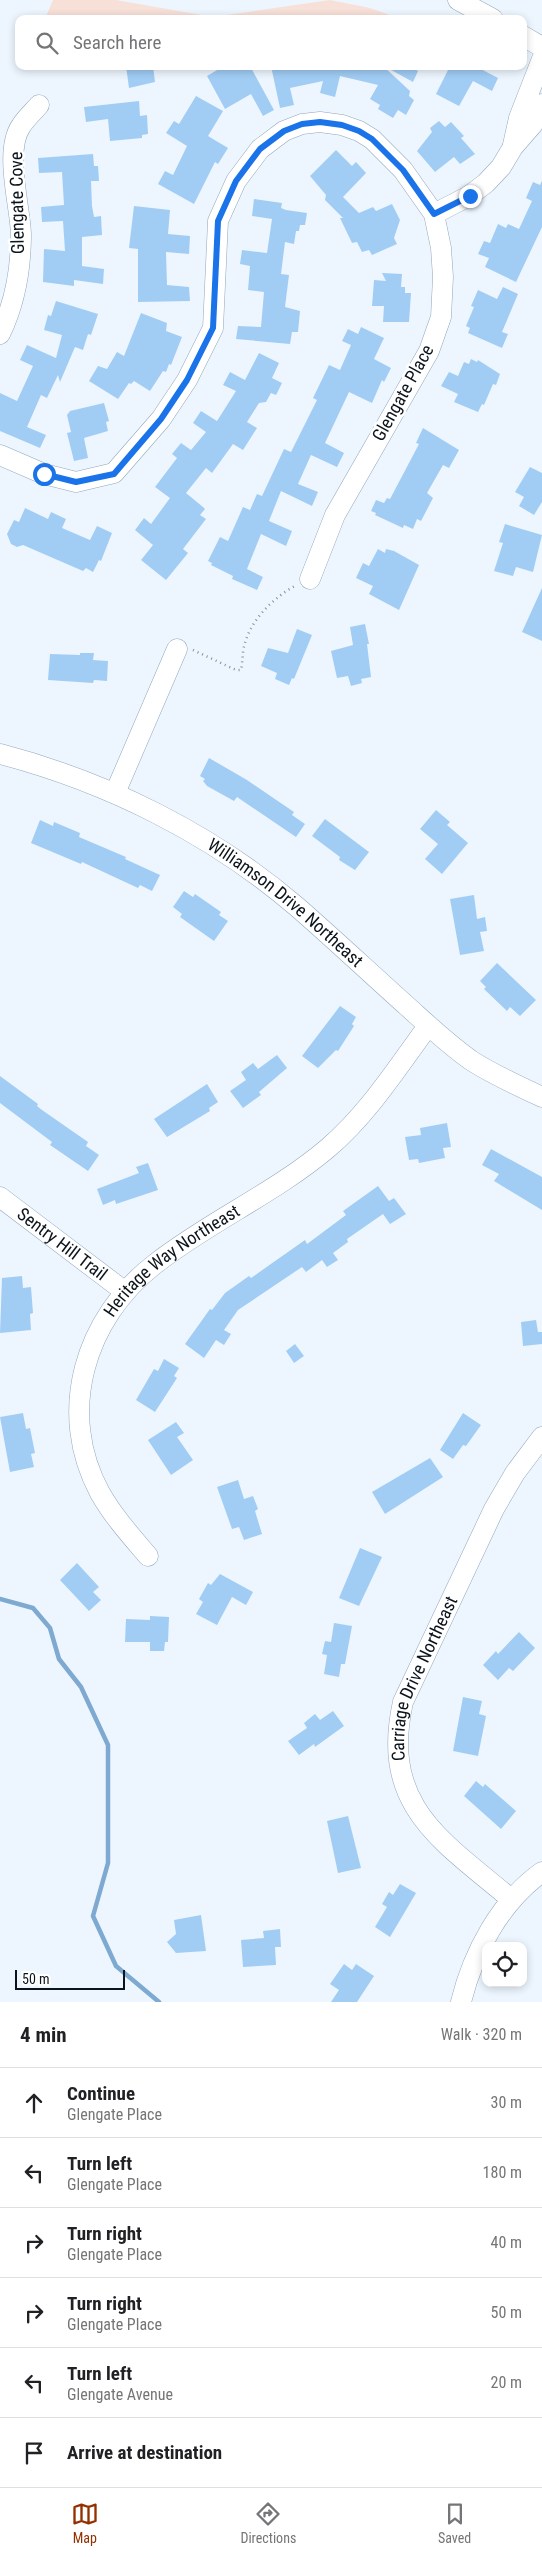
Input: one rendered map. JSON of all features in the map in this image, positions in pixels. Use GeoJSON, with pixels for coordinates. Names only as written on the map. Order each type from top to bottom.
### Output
{"type":"FeatureCollection","features":[{"type":"Feature","properties":{"kind":"street"},"geometry":{"type":"LineString","coordinates":[[458,0],[485,15]]}},
{"type":"Feature","properties":{"kind":"street"},"geometry":{"type":"LineString","coordinates":[[527,38],[542,47]]}},
{"type":"Feature","properties":{"kind":"street"},"geometry":{"type":"LineString","coordinates":[[434,214],[470,196],[501,167],[512,147],[519,118],[536,103],[542,59]]}},
{"type":"Feature","properties":{"kind":"street","name":"Glengate Cove"},"geometry":{"type":"LineString","coordinates":[[0,334],[9,316],[18,274],[21,235],[13,152],[20,127],[39,105]]}},
{"type":"Feature","properties":{"kind":"street","name":"Glengate Place"},"geometry":{"type":"LineString","coordinates":[[0,455],[44,474],[76,482],[114,474],[161,419],[187,380],[213,328],[218,221],[236,181],[260,149],[284,131],[302,124],[320,122],[342,125],[359,131],[372,139],[403,170],[434,214],[442,248],[441,317],[428,351],[335,515],[310,579]]}},
{"type":"Feature","properties":{"kind":"street"},"geometry":{"type":"LineString","coordinates":[[115,794],[177,649]]}},
{"type":"Feature","properties":{"kind":"street","name":"Williamson Drive Northeast"},"geometry":{"type":"LineString","coordinates":[[0,754],[43,765],[115,794],[190,832],[263,880],[296,906],[428,1026],[473,1061],[542,1097]]}},
{"type":"Feature","properties":{"kind":"street","name":"Heritage Way Northeast"},"geometry":{"type":"LineString","coordinates":[[148,1556],[115,1515],[100,1492],[86,1458],[80,1425],[80,1388],[88,1352],[103,1319],[124,1290],[155,1263],[303,1167],[329,1148],[373,1101],[428,1026]]}},
{"type":"Feature","properties":{"kind":"street","name":"Sentry Hill Trail"},"geometry":{"type":"LineString","coordinates":[[0,1197],[124,1290]]}},
{"type":"Feature","properties":{"kind":"street","name":"Carriage Drive Northeast"},"geometry":{"type":"LineString","coordinates":[[511,1899],[437,1836],[413,1805],[402,1780],[397,1754],[398,1728],[403,1702],[494,1509],[515,1473],[542,1437]]}},
{"type":"Feature","properties":{"kind":"street"},"geometry":{"type":"LineString","coordinates":[[461,2002],[466,1983],[486,1937],[511,1899],[542,1872]]}},
{"type":"Feature","properties":{"kind":"path"},"geometry":{"type":"LineString","coordinates":[[177,649],[183,645],[236,670],[240,670],[244,644],[257,619],[287,590],[310,579]]}},
{"type":"Feature","properties":{"kind":"shaded area"},"geometry":{"type":"Polygon","coordinates":[[[53,0],[116,0],[202,15],[47,15],[53,0]]]}},
{"type":"Feature","properties":{"kind":"shaded area"},"geometry":{"type":"Polygon","coordinates":[[[330,0],[370,8],[390,15],[227,15],[330,0]]]}},
{"type":"Feature","properties":{"kind":"building"},"geometry":{"type":"Polygon","coordinates":[[[127,70],[154,70],[155,82],[129,88],[127,70]]]}},
{"type":"Feature","properties":{"kind":"building"},"geometry":{"type":"Polygon","coordinates":[[[217,70],[252,70],[274,110],[263,116],[251,94],[225,109],[207,76],[217,70]]]}},
{"type":"Feature","properties":{"kind":"building"},"geometry":{"type":"Polygon","coordinates":[[[272,70],[387,70],[410,91],[409,96],[414,100],[406,115],[398,110],[393,118],[378,109],[380,105],[370,99],[378,85],[340,76],[335,97],[320,93],[323,81],[290,88],[294,105],[280,108],[272,70]]]}},
{"type":"Feature","properties":{"kind":"building"},"geometry":{"type":"Polygon","coordinates":[[[391,70],[416,70],[418,71],[413,82],[391,70]]]}},
{"type":"Feature","properties":{"kind":"building"},"geometry":{"type":"Polygon","coordinates":[[[448,70],[483,70],[498,78],[492,91],[473,81],[459,106],[436,94],[448,70]]]}},
{"type":"Feature","properties":{"kind":"building"},"geometry":{"type":"Polygon","coordinates":[[[196,96],[223,111],[208,136],[228,148],[218,164],[215,162],[194,204],[158,184],[165,171],[173,175],[187,146],[166,133],[174,121],[179,124],[196,96]]]}},
{"type":"Feature","properties":{"kind":"building"},"geometry":{"type":"Polygon","coordinates":[[[139,101],[140,116],[147,115],[148,134],[142,135],[142,138],[110,141],[108,119],[86,122],[84,107],[139,101]]]}},
{"type":"Feature","properties":{"kind":"building"},"geometry":{"type":"Polygon","coordinates":[[[439,121],[445,127],[451,122],[464,136],[461,138],[475,154],[460,164],[454,157],[435,172],[417,151],[432,132],[430,128],[439,121]]]}},
{"type":"Feature","properties":{"kind":"building"},"geometry":{"type":"Polygon","coordinates":[[[336,150],[352,166],[356,162],[366,173],[343,197],[359,213],[373,207],[376,211],[392,204],[400,220],[394,238],[397,244],[372,255],[369,250],[362,252],[357,242],[352,243],[340,218],[343,218],[325,200],[326,195],[310,176],[336,150]]]}},
{"type":"Feature","properties":{"kind":"building"},"geometry":{"type":"Polygon","coordinates":[[[93,154],[94,166],[98,166],[99,181],[91,181],[92,206],[94,217],[101,216],[102,235],[82,237],[82,266],[104,269],[103,284],[74,280],[74,286],[43,282],[44,249],[65,251],[63,221],[42,222],[41,207],[64,205],[62,172],[39,173],[38,158],[93,154]]]}},
{"type":"Feature","properties":{"kind":"building"},"geometry":{"type":"Polygon","coordinates":[[[542,181],[542,227],[516,282],[485,267],[489,258],[478,254],[484,241],[490,243],[498,224],[506,228],[508,224],[519,229],[532,201],[526,198],[533,182],[540,185],[542,181]]]}},
{"type":"Feature","properties":{"kind":"building"},"geometry":{"type":"Polygon","coordinates":[[[254,199],[282,203],[281,208],[286,210],[307,213],[305,225],[300,225],[299,231],[296,231],[294,244],[285,242],[281,274],[289,275],[285,307],[300,311],[298,332],[292,332],[290,344],[236,339],[238,326],[261,327],[264,292],[248,290],[250,266],[240,264],[242,250],[267,253],[272,219],[252,216],[254,199]]]}},
{"type":"Feature","properties":{"kind":"building"},"geometry":{"type":"Polygon","coordinates":[[[134,206],[170,210],[168,234],[190,236],[189,254],[166,252],[167,285],[189,287],[190,301],[138,302],[138,249],[129,248],[134,206]]]}},
{"type":"Feature","properties":{"kind":"building"},"geometry":{"type":"Polygon","coordinates":[[[382,273],[402,274],[401,287],[405,287],[405,293],[411,293],[409,322],[383,322],[384,306],[372,306],[374,280],[386,281],[382,273]]]}},
{"type":"Feature","properties":{"kind":"building"},"geometry":{"type":"Polygon","coordinates":[[[503,287],[518,294],[502,332],[508,334],[502,348],[468,333],[470,328],[466,326],[474,307],[471,306],[478,290],[497,299],[503,287]]]}},
{"type":"Feature","properties":{"kind":"building"},"geometry":{"type":"Polygon","coordinates":[[[56,301],[98,314],[91,335],[88,334],[83,350],[75,347],[60,382],[58,375],[47,398],[41,395],[27,427],[46,435],[40,448],[0,431],[0,393],[17,401],[33,366],[20,360],[27,345],[56,358],[62,335],[44,330],[48,315],[51,316],[56,301]]]}},
{"type":"Feature","properties":{"kind":"building"},"geometry":{"type":"Polygon","coordinates":[[[141,313],[167,323],[166,331],[182,337],[171,365],[169,364],[166,372],[163,371],[150,391],[134,381],[131,384],[129,383],[118,399],[89,381],[98,366],[107,369],[117,352],[124,356],[141,313]]]}},
{"type":"Feature","properties":{"kind":"building"},"geometry":{"type":"Polygon","coordinates":[[[361,327],[384,338],[374,359],[391,368],[384,382],[382,380],[372,403],[349,392],[325,443],[344,453],[337,467],[311,455],[298,484],[318,492],[312,506],[281,491],[269,521],[292,531],[286,546],[261,534],[247,569],[263,577],[257,590],[232,579],[233,576],[211,565],[212,563],[208,561],[220,537],[228,541],[243,507],[250,510],[257,494],[262,496],[284,449],[291,452],[317,400],[313,398],[329,365],[340,370],[351,345],[342,341],[348,329],[358,334],[361,327]]]}},
{"type":"Feature","properties":{"kind":"building"},"geometry":{"type":"Polygon","coordinates":[[[259,353],[279,363],[272,378],[282,383],[276,395],[271,393],[266,402],[259,403],[247,422],[257,428],[243,450],[233,444],[212,473],[206,468],[186,493],[205,509],[200,515],[206,519],[183,549],[188,553],[166,580],[141,560],[153,545],[135,530],[144,518],[151,524],[170,498],[155,487],[177,458],[172,454],[181,443],[191,450],[206,432],[193,423],[201,411],[217,421],[236,391],[223,385],[230,372],[245,380],[259,353]]]}},
{"type":"Feature","properties":{"kind":"building"},"geometry":{"type":"Polygon","coordinates":[[[471,359],[477,362],[478,360],[500,374],[496,385],[493,384],[484,405],[482,404],[478,412],[454,402],[458,394],[441,386],[449,372],[458,376],[464,362],[469,364],[471,359]]]}},
{"type":"Feature","properties":{"kind":"building"},"geometry":{"type":"Polygon","coordinates":[[[104,403],[109,421],[106,422],[108,431],[84,438],[88,458],[74,461],[67,433],[71,432],[67,415],[70,411],[104,403]]]}},
{"type":"Feature","properties":{"kind":"building"},"geometry":{"type":"Polygon","coordinates":[[[423,428],[459,450],[449,468],[443,465],[427,493],[433,498],[421,521],[417,519],[413,529],[404,525],[403,528],[375,515],[376,513],[371,511],[376,500],[384,503],[387,498],[390,499],[419,444],[416,443],[423,428]]]}},
{"type":"Feature","properties":{"kind":"building"},"geometry":{"type":"Polygon","coordinates":[[[530,467],[542,473],[542,502],[534,515],[519,506],[524,497],[515,492],[530,467]]]}},
{"type":"Feature","properties":{"kind":"building"},"geometry":{"type":"Polygon","coordinates":[[[25,508],[48,519],[51,512],[66,519],[62,528],[90,540],[97,526],[112,533],[101,561],[99,560],[93,572],[86,568],[83,571],[23,545],[17,547],[11,544],[7,534],[14,520],[19,522],[25,508]]]}},
{"type":"Feature","properties":{"kind":"building"},"geometry":{"type":"Polygon","coordinates":[[[505,524],[542,535],[533,572],[516,567],[513,576],[494,571],[503,543],[499,542],[505,524]]]}},
{"type":"Feature","properties":{"kind":"building"},"geometry":{"type":"Polygon","coordinates":[[[378,549],[385,553],[386,549],[394,551],[419,565],[399,610],[369,594],[373,586],[356,578],[363,563],[369,566],[378,549]]]}},
{"type":"Feature","properties":{"kind":"building"},"geometry":{"type":"Polygon","coordinates":[[[542,588],[542,641],[522,632],[542,588]]]}},
{"type":"Feature","properties":{"kind":"building"},"geometry":{"type":"Polygon","coordinates":[[[365,624],[369,644],[367,644],[371,677],[361,679],[362,683],[351,686],[348,676],[337,678],[331,651],[353,645],[350,627],[365,624]]]}},
{"type":"Feature","properties":{"kind":"building"},"geometry":{"type":"Polygon","coordinates":[[[297,629],[312,635],[294,679],[292,678],[289,685],[275,679],[277,673],[261,666],[268,648],[288,653],[297,629]]]}},
{"type":"Feature","properties":{"kind":"building"},"geometry":{"type":"Polygon","coordinates":[[[80,653],[94,653],[93,660],[108,661],[107,681],[94,680],[93,683],[48,680],[50,654],[80,655],[80,653]]]}},
{"type":"Feature","properties":{"kind":"building"},"geometry":{"type":"Polygon","coordinates":[[[209,758],[247,780],[294,812],[292,815],[305,824],[296,837],[237,797],[234,801],[207,786],[203,781],[205,779],[200,776],[209,758]]]}},
{"type":"Feature","properties":{"kind":"building"},"geometry":{"type":"Polygon","coordinates":[[[436,810],[450,822],[447,825],[468,843],[442,874],[425,859],[438,844],[420,829],[436,810]]]}},
{"type":"Feature","properties":{"kind":"building"},"geometry":{"type":"Polygon","coordinates":[[[325,819],[369,852],[355,870],[339,860],[340,857],[312,836],[325,819]]]}},
{"type":"Feature","properties":{"kind":"building"},"geometry":{"type":"Polygon","coordinates":[[[40,820],[53,826],[54,822],[80,833],[79,837],[126,857],[125,859],[160,875],[152,891],[140,885],[138,888],[82,862],[81,864],[31,843],[40,820]]]}},
{"type":"Feature","properties":{"kind":"building"},"geometry":{"type":"Polygon","coordinates":[[[184,891],[193,897],[195,894],[221,912],[219,915],[228,921],[214,941],[180,917],[182,914],[173,907],[184,891]]]}},
{"type":"Feature","properties":{"kind":"building"},"geometry":{"type":"Polygon","coordinates":[[[474,895],[477,919],[485,917],[487,931],[480,932],[484,951],[460,955],[450,899],[474,895]]]}},
{"type":"Feature","properties":{"kind":"building"},"geometry":{"type":"Polygon","coordinates":[[[497,963],[536,1000],[520,1016],[510,1007],[507,1011],[484,989],[486,987],[480,981],[497,963]]]}},
{"type":"Feature","properties":{"kind":"building"},"geometry":{"type":"Polygon","coordinates":[[[340,1006],[356,1017],[352,1024],[354,1026],[338,1051],[336,1050],[318,1068],[302,1056],[340,1006]]]}},
{"type":"Feature","properties":{"kind":"building"},"geometry":{"type":"Polygon","coordinates":[[[277,1055],[287,1068],[259,1092],[261,1095],[243,1108],[230,1091],[246,1080],[241,1072],[253,1063],[258,1069],[277,1055]]]}},
{"type":"Feature","properties":{"kind":"building"},"geometry":{"type":"Polygon","coordinates":[[[0,1076],[38,1104],[37,1106],[42,1110],[88,1142],[86,1146],[99,1155],[88,1171],[50,1145],[52,1142],[0,1103],[0,1076]]]}},
{"type":"Feature","properties":{"kind":"building"},"geometry":{"type":"Polygon","coordinates":[[[207,1084],[218,1102],[209,1108],[210,1111],[167,1137],[154,1119],[207,1084]]]}},
{"type":"Feature","properties":{"kind":"building"},"geometry":{"type":"Polygon","coordinates":[[[447,1123],[451,1147],[443,1148],[445,1158],[419,1163],[418,1159],[409,1160],[405,1137],[421,1135],[420,1128],[447,1123]]]}},
{"type":"Feature","properties":{"kind":"building"},"geometry":{"type":"Polygon","coordinates":[[[491,1149],[542,1177],[542,1210],[494,1181],[499,1174],[482,1165],[491,1149]]]}},
{"type":"Feature","properties":{"kind":"building"},"geometry":{"type":"Polygon","coordinates":[[[148,1163],[158,1190],[116,1204],[115,1200],[103,1205],[97,1189],[139,1173],[136,1167],[148,1163]]]}},
{"type":"Feature","properties":{"kind":"building"},"geometry":{"type":"Polygon","coordinates":[[[378,1186],[389,1201],[394,1198],[406,1214],[390,1224],[383,1214],[347,1239],[348,1242],[333,1253],[338,1260],[327,1267],[322,1260],[306,1272],[302,1267],[238,1310],[224,1330],[231,1334],[224,1345],[216,1340],[204,1358],[185,1344],[210,1309],[212,1310],[225,1293],[249,1276],[251,1278],[305,1240],[307,1244],[346,1215],[343,1211],[378,1186]]]}},
{"type":"Feature","properties":{"kind":"building"},"geometry":{"type":"Polygon","coordinates":[[[22,1276],[23,1288],[31,1287],[33,1313],[30,1314],[31,1330],[0,1333],[2,1278],[22,1276]]]}},
{"type":"Feature","properties":{"kind":"building"},"geometry":{"type":"Polygon","coordinates":[[[536,1320],[538,1332],[542,1332],[542,1344],[523,1346],[521,1322],[536,1320]]]}},
{"type":"Feature","properties":{"kind":"building"},"geometry":{"type":"Polygon","coordinates":[[[295,1344],[304,1356],[294,1363],[286,1351],[295,1344]]]}},
{"type":"Feature","properties":{"kind":"building"},"geometry":{"type":"Polygon","coordinates":[[[164,1359],[179,1368],[174,1376],[177,1378],[155,1412],[136,1400],[154,1369],[158,1371],[164,1359]]]}},
{"type":"Feature","properties":{"kind":"building"},"geometry":{"type":"Polygon","coordinates":[[[23,1413],[26,1429],[30,1428],[35,1453],[31,1454],[34,1467],[10,1472],[0,1417],[23,1413]]]}},
{"type":"Feature","properties":{"kind":"building"},"geometry":{"type":"Polygon","coordinates":[[[463,1413],[481,1425],[466,1446],[463,1445],[453,1459],[440,1450],[463,1413]]]}},
{"type":"Feature","properties":{"kind":"building"},"geometry":{"type":"Polygon","coordinates":[[[176,1422],[184,1433],[177,1437],[193,1460],[171,1475],[148,1440],[176,1422]]]}},
{"type":"Feature","properties":{"kind":"building"},"geometry":{"type":"Polygon","coordinates":[[[430,1458],[443,1477],[385,1514],[372,1492],[430,1458]]]}},
{"type":"Feature","properties":{"kind":"building"},"geometry":{"type":"Polygon","coordinates":[[[238,1480],[244,1499],[253,1496],[258,1509],[255,1511],[262,1534],[244,1540],[239,1527],[232,1529],[217,1487],[238,1480]]]}},
{"type":"Feature","properties":{"kind":"building"},"geometry":{"type":"Polygon","coordinates":[[[360,1548],[382,1557],[359,1606],[339,1598],[360,1548]]]}},
{"type":"Feature","properties":{"kind":"building"},"geometry":{"type":"Polygon","coordinates":[[[77,1563],[99,1587],[93,1592],[101,1600],[89,1611],[60,1580],[77,1563]]]}},
{"type":"Feature","properties":{"kind":"building"},"geometry":{"type":"Polygon","coordinates":[[[220,1574],[253,1592],[246,1605],[232,1597],[217,1625],[196,1614],[203,1602],[199,1599],[208,1583],[211,1585],[220,1574]]]}},
{"type":"Feature","properties":{"kind":"building"},"geometry":{"type":"Polygon","coordinates":[[[150,1616],[169,1617],[168,1642],[165,1642],[164,1651],[150,1651],[150,1642],[125,1642],[126,1619],[150,1620],[150,1616]]]}},
{"type":"Feature","properties":{"kind":"building"},"geometry":{"type":"Polygon","coordinates":[[[334,1623],[352,1626],[345,1664],[341,1664],[339,1677],[324,1674],[327,1655],[322,1654],[325,1641],[331,1642],[334,1623]]]}},
{"type":"Feature","properties":{"kind":"building"},"geometry":{"type":"Polygon","coordinates":[[[519,1632],[535,1648],[513,1671],[509,1668],[498,1680],[483,1665],[496,1651],[498,1654],[519,1632]]]}},
{"type":"Feature","properties":{"kind":"building"},"geometry":{"type":"Polygon","coordinates":[[[463,1697],[482,1701],[479,1714],[486,1716],[478,1756],[453,1751],[463,1697]]]}},
{"type":"Feature","properties":{"kind":"building"},"geometry":{"type":"Polygon","coordinates":[[[333,1711],[344,1726],[315,1747],[314,1744],[299,1755],[288,1741],[307,1728],[304,1723],[315,1714],[320,1720],[333,1711]]]}},
{"type":"Feature","properties":{"kind":"building"},"geometry":{"type":"Polygon","coordinates":[[[476,1781],[483,1787],[485,1784],[516,1811],[501,1829],[464,1796],[476,1781]]]}},
{"type":"Feature","properties":{"kind":"building"},"geometry":{"type":"Polygon","coordinates":[[[348,1816],[361,1868],[338,1873],[327,1821],[348,1816]]]}},
{"type":"Feature","properties":{"kind":"building"},"geometry":{"type":"Polygon","coordinates":[[[400,1884],[416,1893],[390,1937],[375,1927],[387,1907],[382,1904],[389,1892],[393,1895],[400,1884]]]}},
{"type":"Feature","properties":{"kind":"building"},"geometry":{"type":"Polygon","coordinates":[[[201,1915],[206,1951],[176,1953],[167,1942],[176,1934],[174,1920],[201,1915]]]}},
{"type":"Feature","properties":{"kind":"building"},"geometry":{"type":"Polygon","coordinates":[[[280,1929],[281,1947],[275,1947],[276,1965],[243,1967],[241,1940],[264,1938],[263,1931],[280,1929]]]}},
{"type":"Feature","properties":{"kind":"building"},"geometry":{"type":"Polygon","coordinates":[[[344,1964],[352,1970],[356,1964],[374,1976],[357,2002],[331,2002],[339,1990],[330,1984],[344,1964]]]}},
{"type":"Feature","properties":{"kind":"waterway"},"geometry":{"type":"LineString","coordinates":[[0,1599],[33,1608],[50,1628],[59,1659],[81,1687],[108,1745],[108,1863],[93,1916],[116,1966],[159,2002]]}},
{"type":"Feature","properties":{"kind":"route"},"geometry":{"type":"LineString","coordinates":[[44,474],[76,482],[114,474],[161,419],[187,380],[213,328],[218,221],[236,181],[260,149],[284,131],[302,124],[320,122],[342,125],[359,131],[372,139],[403,170],[434,214],[470,196]]}}]}
